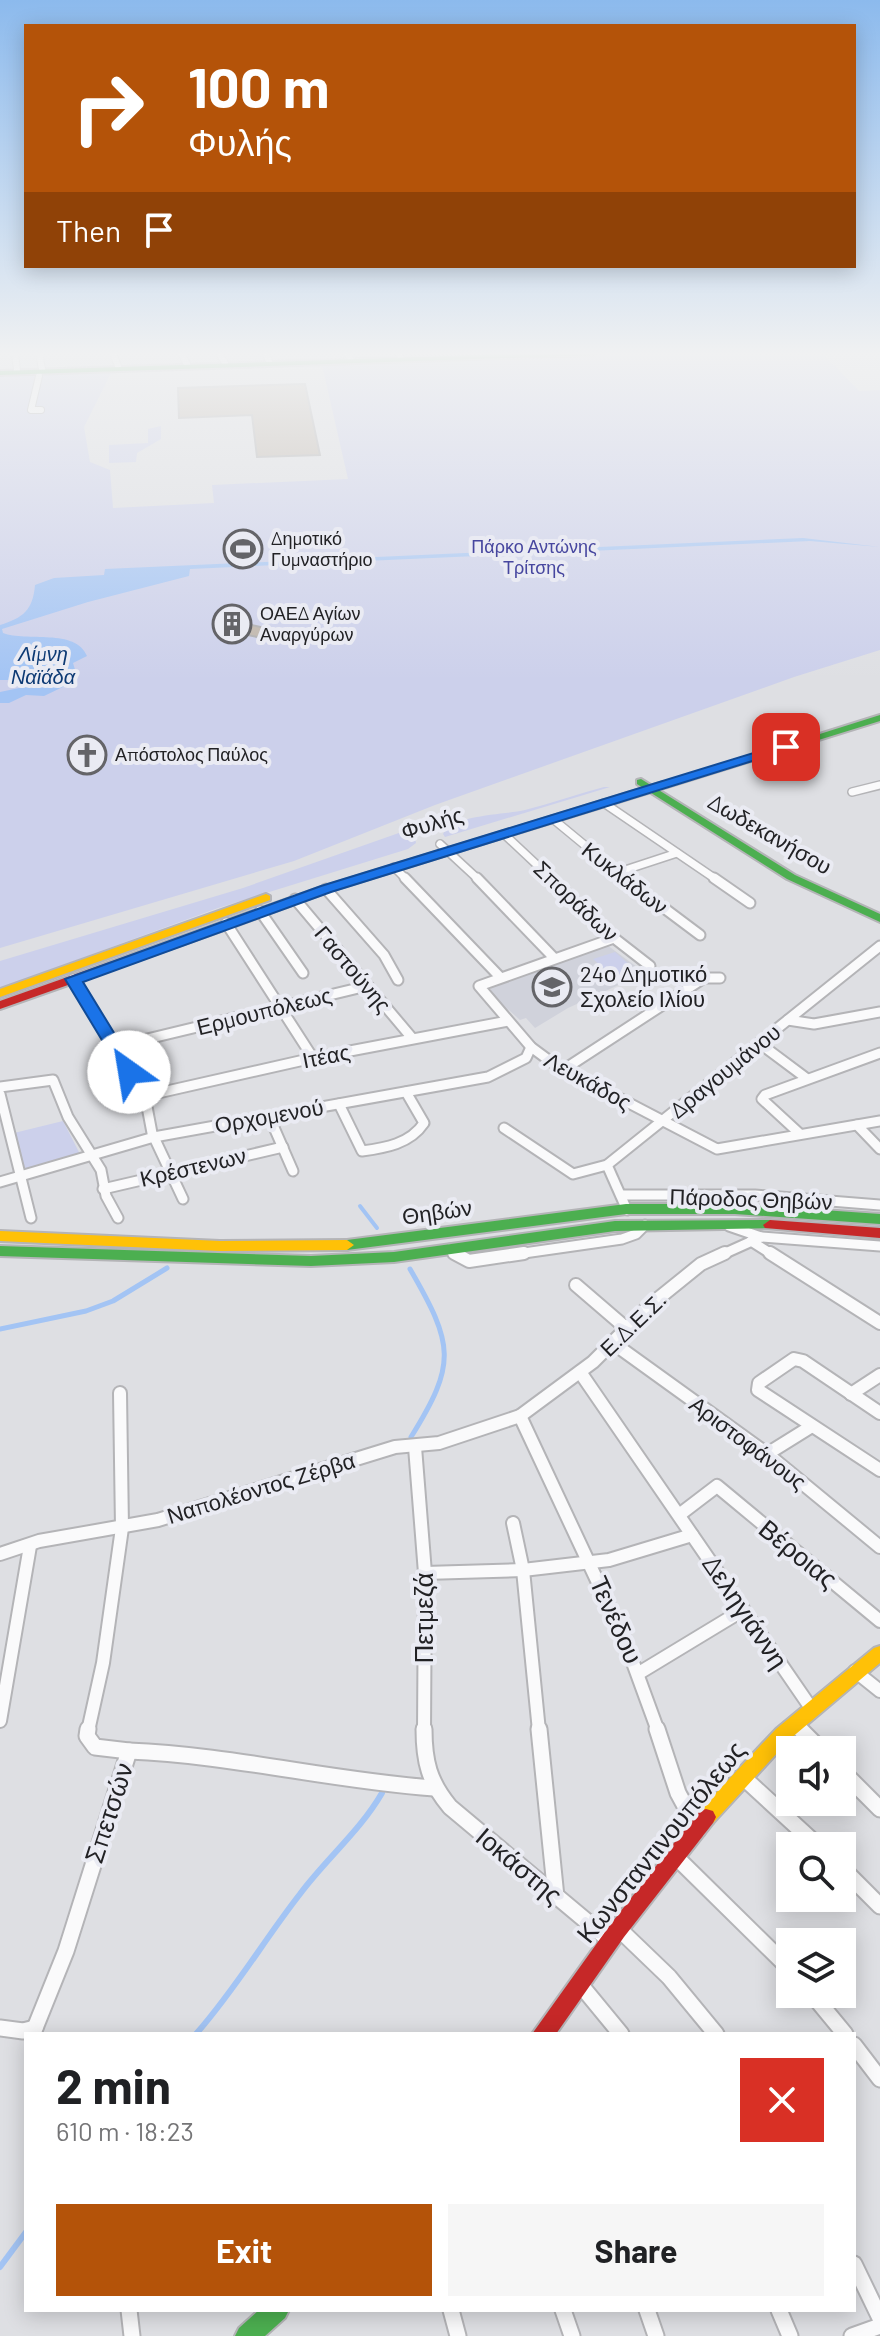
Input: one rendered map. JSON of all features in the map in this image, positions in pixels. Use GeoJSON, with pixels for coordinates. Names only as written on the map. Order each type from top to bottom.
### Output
{"type":"FeatureCollection","features":[{"type":"Feature","properties":{"kind":"main road","name":"Φυλής"},"geometry":{"type":"LineString","coordinates":[[0,993],[218,913],[444,848],[880,709]]}},
{"type":"Feature","properties":{"kind":"main road","name":"Φυλής"},"geometry":{"type":"LineString","coordinates":[[0,1005],[444,848],[504,834],[604,803],[645,785],[880,718]]}},
{"type":"Feature","properties":{"kind":"main road","name":"Δωδεκανήσου"},"geometry":{"type":"LineString","coordinates":[[645,785],[795,879],[880,918]]}},
{"type":"Feature","properties":{"kind":"main road","name":"Θηβών"},"geometry":{"type":"LineString","coordinates":[[0,1236],[239,1245],[349,1245],[624,1202],[880,1219]]}},
{"type":"Feature","properties":{"kind":"main road","name":"Θηβών"},"geometry":{"type":"LineString","coordinates":[[0,1251],[311,1261],[394,1257],[574,1229],[645,1225],[722,1224],[880,1233]]}},
{"type":"Feature","properties":{"kind":"main road","name":"Κωνσταντινουπόλεως"},"geometry":{"type":"LineString","coordinates":[[544,2032],[613,1934],[675,1856],[744,1778],[811,1708],[880,1653]]}},
{"type":"Feature","properties":{"kind":"main road"},"geometry":{"type":"LineString","coordinates":[[247,2336],[275,2312]]}},
{"type":"Feature","properties":{"kind":"street"},"geometry":{"type":"LineString","coordinates":[[852,792],[880,785]]}},
{"type":"Feature","properties":{"kind":"street"},"geometry":{"type":"LineString","coordinates":[[604,803],[750,903]]}},
{"type":"Feature","properties":{"kind":"street","name":"Κυκλάδων"},"geometry":{"type":"LineString","coordinates":[[553,819],[616,873],[700,935]]}},
{"type":"Feature","properties":{"kind":"street","name":"Σποράδων"},"geometry":{"type":"LineString","coordinates":[[504,834],[614,938],[650,966]]}},
{"type":"Feature","properties":{"kind":"street"},"geometry":{"type":"LineString","coordinates":[[444,848],[503,903],[554,958]]}},
{"type":"Feature","properties":{"kind":"street"},"geometry":{"type":"LineString","coordinates":[[616,873],[677,853]]}},
{"type":"Feature","properties":{"kind":"street"},"geometry":{"type":"LineString","coordinates":[[394,867],[500,977],[614,938]]}},
{"type":"Feature","properties":{"kind":"street"},"geometry":{"type":"LineString","coordinates":[[326,889],[384,955],[398,980]]}},
{"type":"Feature","properties":{"kind":"street","name":"Γαστούνης"},"geometry":{"type":"LineString","coordinates":[[295,899],[412,1038]]}},
{"type":"Feature","properties":{"kind":"street"},"geometry":{"type":"LineString","coordinates":[[260,911],[303,973]]}},
{"type":"Feature","properties":{"kind":"street"},"geometry":{"type":"LineString","coordinates":[[226,923],[313,1058]]}},
{"type":"Feature","properties":{"kind":"street","name":"Δραγουμάνου"},"geometry":{"type":"LineString","coordinates":[[607,1165],[880,946]]}},
{"type":"Feature","properties":{"kind":"street","name":"Λευκάδος"},"geometry":{"type":"LineString","coordinates":[[500,977],[479,986],[534,1049],[558,1067],[662,1122],[717,1149],[800,1134]]}},
{"type":"Feature","properties":{"kind":"street"},"geometry":{"type":"LineString","coordinates":[[558,1067],[704,978],[720,978]]}},
{"type":"Feature","properties":{"kind":"street"},"geometry":{"type":"LineString","coordinates":[[73,979],[145,1096],[154,1137],[183,1199]]}},
{"type":"Feature","properties":{"kind":"street","name":"Ερμουπόλεως"},"geometry":{"type":"LineString","coordinates":[[114,1047],[367,986]]}},
{"type":"Feature","properties":{"kind":"street"},"geometry":{"type":"LineString","coordinates":[[788,1020],[814,1024],[880,1012]]}},
{"type":"Feature","properties":{"kind":"street","name":"Ιτέας"},"geometry":{"type":"LineString","coordinates":[[145,1096],[313,1058],[508,1021]]}},
{"type":"Feature","properties":{"kind":"street"},"geometry":{"type":"LineString","coordinates":[[759,1043],[806,1078]]}},
{"type":"Feature","properties":{"kind":"street","name":"Ορχομενού"},"geometry":{"type":"LineString","coordinates":[[0,1182],[154,1137],[500,1073],[526,1058],[534,1049]]}},
{"type":"Feature","properties":{"kind":"street"},"geometry":{"type":"LineString","coordinates":[[880,1053],[806,1078],[762,1099],[800,1134],[880,1121]]}},
{"type":"Feature","properties":{"kind":"street"},"geometry":{"type":"LineString","coordinates":[[0,1087],[51,1078],[68,1117],[101,1170],[103,1189],[118,1218]]}},
{"type":"Feature","properties":{"kind":"street"},"geometry":{"type":"LineString","coordinates":[[339,1104],[362,1151],[392,1145],[421,1129],[424,1123],[406,1092]]}},
{"type":"Feature","properties":{"kind":"street"},"geometry":{"type":"LineString","coordinates":[[1,1099],[31,1218]]}},
{"type":"Feature","properties":{"kind":"street"},"geometry":{"type":"LineString","coordinates":[[269,1116],[293,1171]]}},
{"type":"Feature","properties":{"kind":"street"},"geometry":{"type":"LineString","coordinates":[[857,1125],[880,1149]]}},
{"type":"Feature","properties":{"kind":"street"},"geometry":{"type":"LineString","coordinates":[[504,1128],[573,1174],[607,1165],[624,1202]]}},
{"type":"Feature","properties":{"kind":"street","name":"Κρέστενων"},"geometry":{"type":"LineString","coordinates":[[103,1189],[169,1171],[283,1147]]}},
{"type":"Feature","properties":{"kind":"street","name":"Πάροδος Θηβών"},"geometry":{"type":"LineString","coordinates":[[624,1202],[755,1195],[880,1205]]}},
{"type":"Feature","properties":{"kind":"street"},"geometry":{"type":"LineString","coordinates":[[722,1224],[756,1239],[880,1323]]}},
{"type":"Feature","properties":{"kind":"street"},"geometry":{"type":"LineString","coordinates":[[722,1224],[731,1235],[731,1248]]}},
{"type":"Feature","properties":{"kind":"street","name":"Πάροδος Θηβών"},"geometry":{"type":"LineString","coordinates":[[756,1239],[880,1246]]}},
{"type":"Feature","properties":{"kind":"street","name":"Ε.Δ.Ε.Σ."},"geometry":{"type":"LineString","coordinates":[[520,1416],[580,1372],[694,1270],[731,1248],[756,1239]]}},
{"type":"Feature","properties":{"kind":"street"},"geometry":{"type":"LineString","coordinates":[[576,1285],[626,1328]]}},
{"type":"Feature","properties":{"kind":"street","name":"Αριστοφάνους"},"geometry":{"type":"LineString","coordinates":[[613,1343],[767,1454],[880,1547]]}},
{"type":"Feature","properties":{"kind":"street"},"geometry":{"type":"LineString","coordinates":[[880,1413],[794,1359],[759,1383],[758,1390],[764,1398],[880,1470]]}},
{"type":"Feature","properties":{"kind":"street","name":"Δεληγιάννη"},"geometry":{"type":"LineString","coordinates":[[580,1372],[811,1708]]}},
{"type":"Feature","properties":{"kind":"street"},"geometry":{"type":"LineString","coordinates":[[851,1394],[880,1375]]}},
{"type":"Feature","properties":{"kind":"street","name":"Σπετσών"},"geometry":{"type":"LineString","coordinates":[[36,2031],[66,1951],[129,1751],[95,1747],[87,1736],[103,1663],[122,1528],[120,1393]]}},
{"type":"Feature","properties":{"kind":"street","name":"Ναπολέοντος Ζέρβα"},"geometry":{"type":"LineString","coordinates":[[0,1554],[39,1541],[122,1528],[395,1447],[415,1447],[520,1416]]}},
{"type":"Feature","properties":{"kind":"street","name":"Τενέδου"},"geometry":{"type":"LineString","coordinates":[[520,1416],[546,1480],[589,1562],[639,1673],[681,1797],[698,1830]]}},
{"type":"Feature","properties":{"kind":"street"},"geometry":{"type":"LineString","coordinates":[[767,1454],[812,1426]]}},
{"type":"Feature","properties":{"kind":"street","name":"Πετμεζά"},"geometry":{"type":"LineString","coordinates":[[415,1447],[425,1573],[424,1759],[434,1788]]}},
{"type":"Feature","properties":{"kind":"street","name":"Βέροιας"},"geometry":{"type":"LineString","coordinates":[[679,1515],[717,1486],[880,1621]]}},
{"type":"Feature","properties":{"kind":"street"},"geometry":{"type":"LineString","coordinates":[[513,1523],[523,1570],[556,1897]]}},
{"type":"Feature","properties":{"kind":"street"},"geometry":{"type":"LineString","coordinates":[[425,1573],[523,1570],[589,1562],[626,1556],[692,1535]]}},
{"type":"Feature","properties":{"kind":"street"},"geometry":{"type":"LineString","coordinates":[[0,1721],[30,1546]]}},
{"type":"Feature","properties":{"kind":"street"},"geometry":{"type":"LineString","coordinates":[[639,1673],[743,1610]]}},
{"type":"Feature","properties":{"kind":"street"},"geometry":{"type":"LineString","coordinates":[[855,1671],[880,1691]]}},
{"type":"Feature","properties":{"kind":"street"},"geometry":{"type":"LineString","coordinates":[[794,1724],[806,1736]]}},
{"type":"Feature","properties":{"kind":"street"},"geometry":{"type":"LineString","coordinates":[[129,1751],[172,1750],[353,1781],[434,1788]]}},
{"type":"Feature","properties":{"kind":"street"},"geometry":{"type":"LineString","coordinates":[[744,1778],[803,1832]]}},
{"type":"Feature","properties":{"kind":"street"},"geometry":{"type":"LineString","coordinates":[[856,1785],[880,1809]]}},
{"type":"Feature","properties":{"kind":"street","name":"Ιοκάστης"},"geometry":{"type":"LineString","coordinates":[[434,1788],[450,1807],[556,1897],[613,1934],[669,1977],[714,2032]]}},
{"type":"Feature","properties":{"kind":"street"},"geometry":{"type":"LineString","coordinates":[[675,1856],[776,1955]]}},
{"type":"Feature","properties":{"kind":"street"},"geometry":{"type":"LineString","coordinates":[[856,1882],[880,1906]]}},
{"type":"Feature","properties":{"kind":"street"},"geometry":{"type":"LineString","coordinates":[[579,1983],[619,2032]]}},
{"type":"Feature","properties":{"kind":"street"},"geometry":{"type":"LineString","coordinates":[[824,2008],[843,2032]]}},
{"type":"Feature","properties":{"kind":"street"},"geometry":{"type":"LineString","coordinates":[[0,2028],[36,2031]]}},
{"type":"Feature","properties":{"kind":"street"},"geometry":{"type":"LineString","coordinates":[[856,2048],[880,2079]]}},
{"type":"Feature","properties":{"kind":"street"},"geometry":{"type":"LineString","coordinates":[[856,2268],[880,2318]]}},
{"type":"Feature","properties":{"kind":"street"},"geometry":{"type":"LineString","coordinates":[[129,2312],[132,2336]]}},
{"type":"Feature","properties":{"kind":"street"},"geometry":{"type":"LineString","coordinates":[[452,2312],[458,2336]]}},
{"type":"Feature","properties":{"kind":"street"},"geometry":{"type":"LineString","coordinates":[[564,2312],[572,2336]]}},
{"type":"Feature","properties":{"kind":"street"},"geometry":{"type":"LineString","coordinates":[[648,2312],[656,2336]]}},
{"type":"Feature","properties":{"kind":"street"},"geometry":{"type":"LineString","coordinates":[[780,2312],[790,2336]]}},
{"type":"Feature","properties":{"kind":"street"},"geometry":{"type":"LineString","coordinates":[[852,2336],[880,2326]]}},
{"type":"Feature","properties":{"kind":"shaded area","name":"24ο Δημοτικό Σχολείο Ιλίου"},"geometry":{"type":"Polygon","coordinates":[[[607,945],[645,973],[568,1008],[535,1028],[526,1018],[520,1020],[491,994],[491,984],[607,945]]]}},
{"type":"Feature","properties":{"kind":"green space","name":"Πάρκο Αντώνης Τρίτσης"},"geometry":{"type":"Polygon","coordinates":[[[0,462],[90,462],[110,470],[113,508],[214,503],[212,485],[348,479],[344,462],[880,462],[880,650],[794,677],[435,805],[294,861],[0,948],[0,462]]]}},
{"type":"Feature","properties":{"kind":"green space"},"geometry":{"type":"Polygon","coordinates":[[[610,787],[445,837],[443,834],[449,827],[468,819],[525,810],[610,787]]]}},
{"type":"Feature","properties":{"kind":"green space"},"geometry":{"type":"Polygon","coordinates":[[[413,828],[416,843],[408,849],[218,908],[0,988],[0,961],[243,888],[413,828]]]}},
{"type":"Feature","properties":{"kind":"green space"},"geometry":{"type":"Polygon","coordinates":[[[615,952],[640,974],[618,981],[593,959],[615,952]]]}},
{"type":"Feature","properties":{"kind":"green space"},"geometry":{"type":"Polygon","coordinates":[[[63,1121],[81,1156],[24,1172],[14,1133],[63,1121]]]}},
{"type":"Feature","properties":{"kind":"water","name":"Λίμνη Ναϊάδα"},"geometry":{"type":"Polygon","coordinates":[[[803,538],[880,547],[810,541],[190,569],[189,576],[88,602],[2,629],[3,633],[13,635],[72,642],[81,647],[87,656],[73,663],[76,673],[69,676],[67,685],[44,696],[26,695],[9,703],[0,703],[0,692],[24,687],[13,680],[0,680],[0,625],[25,612],[32,601],[35,585],[54,578],[104,575],[105,569],[803,538]]]}},
{"type":"Feature","properties":{"kind":"building"},"geometry":{"type":"Polygon","coordinates":[[[231,620],[269,629],[257,637],[219,629],[231,620]]]}},
{"type":"Feature","properties":{"kind":"waterway"},"geometry":{"type":"LineString","coordinates":[[360,1206],[377,1228]]}},
{"type":"Feature","properties":{"kind":"waterway"},"geometry":{"type":"LineString","coordinates":[[0,1329],[86,1311],[113,1301],[167,1268]]}},
{"type":"Feature","properties":{"kind":"waterway"},"geometry":{"type":"LineString","coordinates":[[410,1269],[435,1317],[444,1354],[436,1390],[411,1437]]}},
{"type":"Feature","properties":{"kind":"waterway"},"geometry":{"type":"LineString","coordinates":[[198,2032],[300,1894],[364,1820],[382,1793]]}},
{"type":"Feature","properties":{"kind":"waterway"},"geometry":{"type":"LineString","coordinates":[[0,2267],[24,2235]]}},
{"type":"Feature","properties":{"kind":"traffic: fast"},"geometry":{"type":"LineString","coordinates":[[663,785],[880,718]]}},
{"type":"Feature","properties":{"kind":"traffic: fast"},"geometry":{"type":"LineString","coordinates":[[641,782],[791,877],[880,918]]}},
{"type":"Feature","properties":{"kind":"traffic: fast"},"geometry":{"type":"LineString","coordinates":[[347,1245],[626,1209],[735,1209],[880,1219]]}},
{"type":"Feature","properties":{"kind":"traffic: fast"},"geometry":{"type":"LineString","coordinates":[[0,1251],[311,1261],[394,1257],[615,1226],[770,1225]]}},
{"type":"Feature","properties":{"kind":"traffic: fast"},"geometry":{"type":"LineString","coordinates":[[247,2336],[275,2312]]}},
{"type":"Feature","properties":{"kind":"traffic: slow"},"geometry":{"type":"LineString","coordinates":[[231,923],[326,889],[663,785]]}},
{"type":"Feature","properties":{"kind":"traffic: slow"},"geometry":{"type":"LineString","coordinates":[[0,993],[266,898]]}},
{"type":"Feature","properties":{"kind":"traffic: slow"},"geometry":{"type":"LineString","coordinates":[[0,1236],[220,1246],[347,1245]]}},
{"type":"Feature","properties":{"kind":"traffic: slow"},"geometry":{"type":"LineString","coordinates":[[706,1817],[783,1734],[880,1653]]}},
{"type":"Feature","properties":{"kind":"traffic: jam"},"geometry":{"type":"LineString","coordinates":[[0,1005],[231,923]]}},
{"type":"Feature","properties":{"kind":"traffic: jam"},"geometry":{"type":"LineString","coordinates":[[770,1225],[880,1233]]}},
{"type":"Feature","properties":{"kind":"traffic: jam"},"geometry":{"type":"LineString","coordinates":[[544,2032],[617,1931],[706,1817]]}},
{"type":"Feature","properties":{"kind":"place","name":"Δημοτικό Γυμναστήριο"},"geometry":{"type":"Point","coordinates":[243,549]}},
{"type":"Feature","properties":{"kind":"place","name":"ΟΑΕΔ Αγίων Αναργύρων"},"geometry":{"type":"Point","coordinates":[232,624]}},
{"type":"Feature","properties":{"kind":"place","name":"Απόστολος Παύλος"},"geometry":{"type":"Point","coordinates":[87,755]}},
{"type":"Feature","properties":{"kind":"place","name":"24ο Δημοτικό Σχολείο Ιλίου"},"geometry":{"type":"Point","coordinates":[552,987]}},
{"type":"Feature","properties":{"kind":"route"},"geometry":{"type":"LineString","coordinates":[[129,1072],[73,979],[326,889],[786,747]]}}]}
